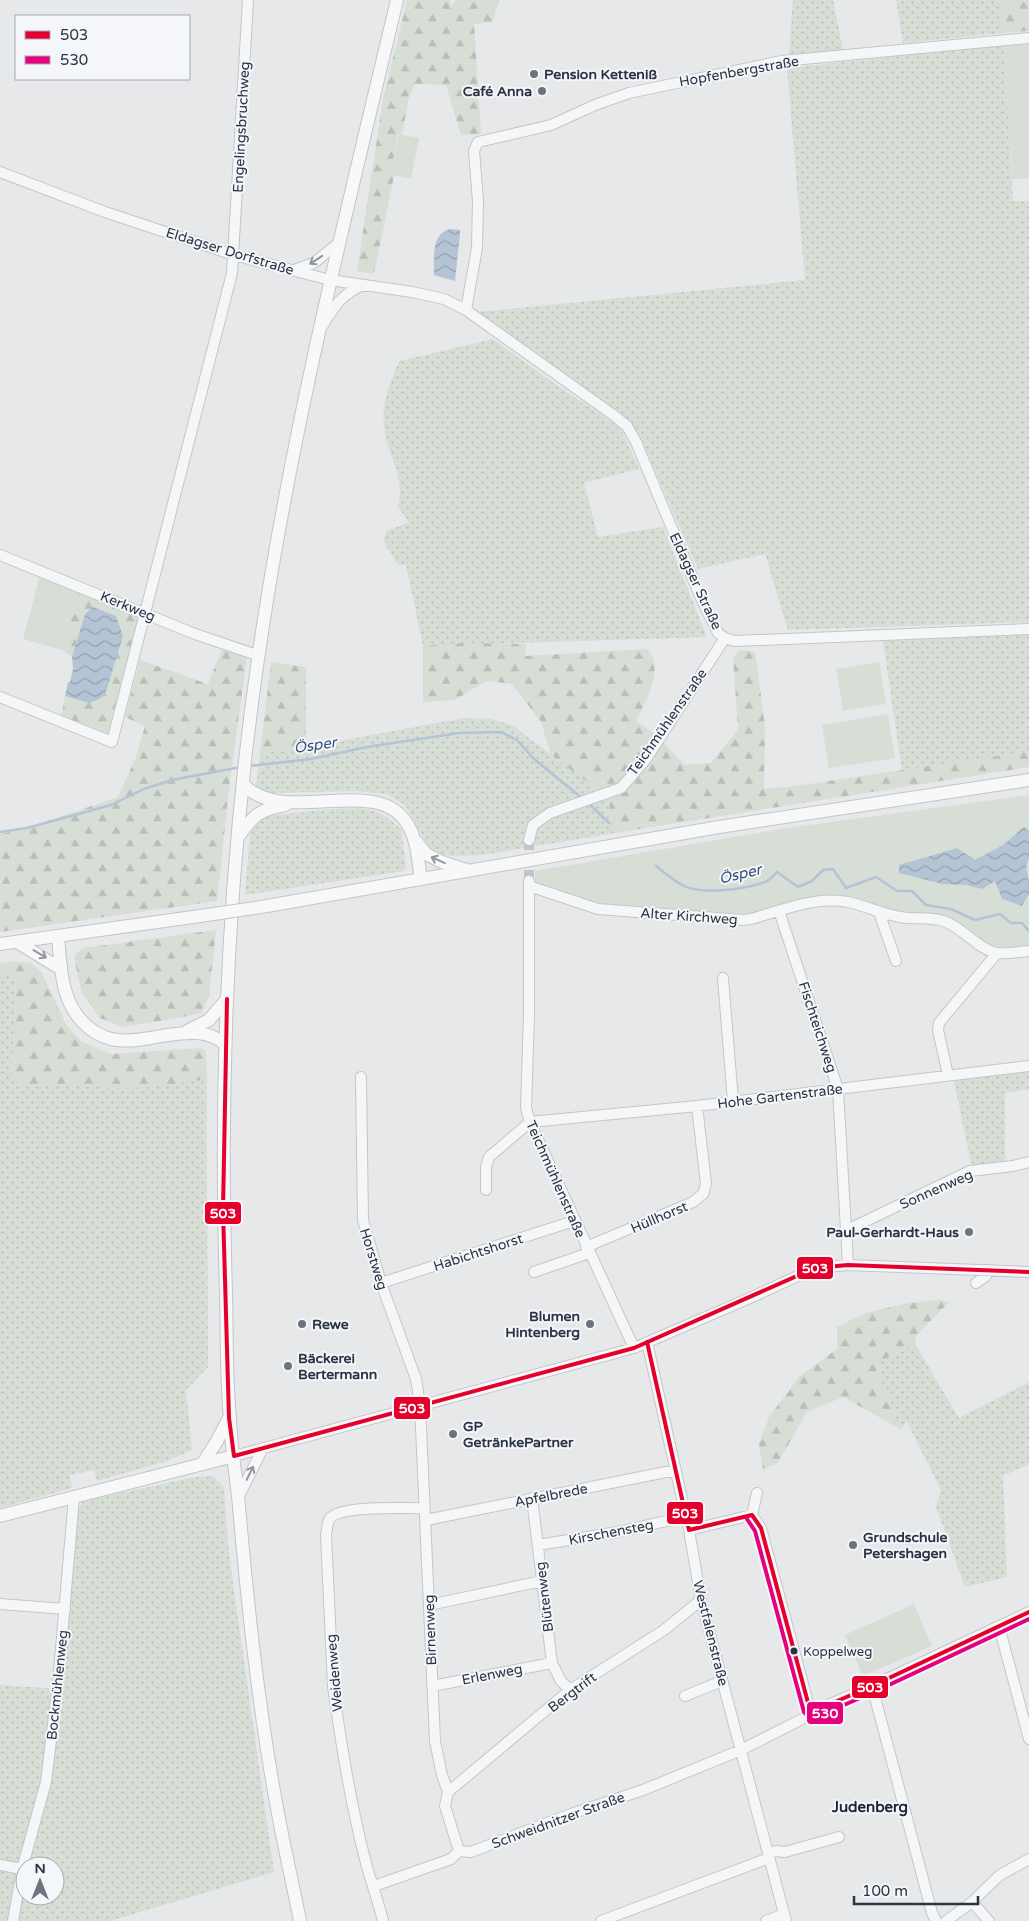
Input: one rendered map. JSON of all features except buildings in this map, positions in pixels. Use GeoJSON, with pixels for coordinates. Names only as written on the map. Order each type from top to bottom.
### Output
{"type":"FeatureCollection","features":[{"type":"Feature","properties":{"kind":"main road"},"geometry":{"type":"LineString","coordinates":[[300,1921],[275,1795],[255,1660],[229,1418],[223,1210],[227,999],[238,837],[258,656],[283,515],[337,244],[397,0]]}},
{"type":"Feature","properties":{"kind":"main road"},"geometry":{"type":"LineString","coordinates":[[0,944],[261,907],[720,826],[1029,780]]}},
{"type":"Feature","properties":{"kind":"main road"},"geometry":{"type":"LineString","coordinates":[[244,782],[251,793],[268,800],[294,803],[364,801],[379,803],[394,810],[404,819],[415,840],[426,854],[442,862],[469,871]]}},
{"type":"Feature","properties":{"kind":"main road"},"geometry":{"type":"LineString","coordinates":[[238,837],[254,815],[268,808],[294,803]]}},
{"type":"Feature","properties":{"kind":"main road"},"geometry":{"type":"LineString","coordinates":[[415,840],[421,880]]}},
{"type":"Feature","properties":{"kind":"main road"},"geometry":{"type":"LineString","coordinates":[[58,936],[64,989],[70,1007],[82,1023],[98,1034],[116,1040],[134,1040],[186,1032],[207,1034],[218,1038],[225,1044]]}},
{"type":"Feature","properties":{"kind":"main road"},"geometry":{"type":"LineString","coordinates":[[17,942],[61,969]]}},
{"type":"Feature","properties":{"kind":"main road"},"geometry":{"type":"LineString","coordinates":[[186,1032],[209,1020],[227,999]]}},
{"type":"Feature","properties":{"kind":"main road"},"geometry":{"type":"LineString","coordinates":[[203,1463],[229,1418]]}},
{"type":"Feature","properties":{"kind":"main road"},"geometry":{"type":"LineString","coordinates":[[0,1516],[234,1456]]}},
{"type":"Feature","properties":{"kind":"street","name":"Engelingsbruchweg"},"geometry":{"type":"LineString","coordinates":[[0,697],[112,742],[232,273],[248,0]]}},
{"type":"Feature","properties":{"kind":"street","name":"Hopfenbergstraße"},"geometry":{"type":"LineString","coordinates":[[466,310],[476,248],[478,201],[474,151],[478,142],[551,125],[595,105],[629,93],[782,62],[1029,38]]}},
{"type":"Feature","properties":{"kind":"street","name":"Eldagser Dorfstraße"},"geometry":{"type":"LineString","coordinates":[[0,172],[105,212],[234,255],[330,280],[412,292],[444,299],[466,310]]}},
{"type":"Feature","properties":{"kind":"street"},"geometry":{"type":"LineString","coordinates":[[292,270],[314,263],[337,244]]}},
{"type":"Feature","properties":{"kind":"street"},"geometry":{"type":"LineString","coordinates":[[320,329],[337,302],[349,292],[364,285]]}},
{"type":"Feature","properties":{"kind":"street","name":"Eldagser Straße"},"geometry":{"type":"LineString","coordinates":[[466,310],[627,426],[636,442],[701,598],[718,633],[725,638],[735,641],[1029,629]]}},
{"type":"Feature","properties":{"kind":"street","name":"Kerkweg"},"geometry":{"type":"LineString","coordinates":[[0,555],[195,634],[258,656]]}},
{"type":"Feature","properties":{"kind":"street","name":"Teichmühlenstraße"},"geometry":{"type":"LineString","coordinates":[[529,840],[533,825],[550,813],[621,788],[646,759],[725,638]]}},
{"type":"Feature","properties":{"kind":"street","name":"Teichmühlenstraße"},"geometry":{"type":"LineString","coordinates":[[529,883],[526,1108],[530,1122],[574,1221],[634,1348]]}},
{"type":"Feature","properties":{"kind":"street","name":"Alter Kirchweg"},"geometry":{"type":"LineString","coordinates":[[529,883],[598,910],[743,920],[752,920],[815,900],[832,900],[903,917],[932,918],[947,922],[984,948],[998,953]]}},
{"type":"Feature","properties":{"kind":"street","name":"Fischteichweg"},"geometry":{"type":"LineString","coordinates":[[779,911],[838,1089],[848,1265]]}},
{"type":"Feature","properties":{"kind":"street"},"geometry":{"type":"LineString","coordinates":[[879,912],[896,962]]}},
{"type":"Feature","properties":{"kind":"street"},"geometry":{"type":"LineString","coordinates":[[948,1075],[938,1030],[939,1023],[998,953],[1029,951]]}},
{"type":"Feature","properties":{"kind":"street"},"geometry":{"type":"LineString","coordinates":[[722,978],[733,1101]]}},
{"type":"Feature","properties":{"kind":"street","name":"Hohe Gartenstraße"},"geometry":{"type":"LineString","coordinates":[[530,1122],[697,1106],[1029,1066]]}},
{"type":"Feature","properties":{"kind":"street","name":"Horstweg"},"geometry":{"type":"LineString","coordinates":[[361,1077],[363,1220],[381,1283],[416,1379],[420,1405]]}},
{"type":"Feature","properties":{"kind":"street","name":"Hüllhorst"},"geometry":{"type":"LineString","coordinates":[[588,1250],[693,1202],[704,1194],[706,1184],[697,1106]]}},
{"type":"Feature","properties":{"kind":"street"},"geometry":{"type":"LineString","coordinates":[[486,1190],[486,1167],[489,1157],[530,1122]]}},
{"type":"Feature","properties":{"kind":"street","name":"Sonnenweg"},"geometry":{"type":"LineString","coordinates":[[847,1230],[970,1171],[1013,1166],[1029,1162]]}},
{"type":"Feature","properties":{"kind":"street","name":"Habichtshorst"},"geometry":{"type":"LineString","coordinates":[[381,1283],[574,1221]]}},
{"type":"Feature","properties":{"kind":"street"},"geometry":{"type":"LineString","coordinates":[[534,1272],[588,1250]]}},
{"type":"Feature","properties":{"kind":"street"},"geometry":{"type":"LineString","coordinates":[[234,1456],[634,1348],[816,1268],[848,1265],[1029,1272]]}},
{"type":"Feature","properties":{"kind":"street"},"geometry":{"type":"LineString","coordinates":[[976,1283],[986,1276],[988,1270]]}},
{"type":"Feature","properties":{"kind":"street","name":"Westfalenstraße"},"geometry":{"type":"LineString","coordinates":[[647,1342],[676,1470],[684,1517],[689,1530],[701,1600],[785,1918]]}},
{"type":"Feature","properties":{"kind":"street","name":"Birnenweg"},"geometry":{"type":"LineString","coordinates":[[420,1405],[435,1742],[442,1775],[448,1792],[445,1806],[459,1851]]}},
{"type":"Feature","properties":{"kind":"street"},"geometry":{"type":"LineString","coordinates":[[238,1498],[263,1448]]}},
{"type":"Feature","properties":{"kind":"street","name":"Apfelbrede"},"geometry":{"type":"LineString","coordinates":[[426,1520],[676,1470]]}},
{"type":"Feature","properties":{"kind":"street"},"geometry":{"type":"LineString","coordinates":[[741,1750],[806,1717],[810,1710],[761,1528],[752,1515],[757,1493]]}},
{"type":"Feature","properties":{"kind":"street","name":"Bockmühlenweg"},"geometry":{"type":"LineString","coordinates":[[26,1856],[46,1782],[58,1683],[74,1497]]}},
{"type":"Feature","properties":{"kind":"street","name":"Blütenweg"},"geometry":{"type":"LineString","coordinates":[[532,1498],[552,1663],[561,1681],[570,1690]]}},
{"type":"Feature","properties":{"kind":"street","name":"Weidenweg"},"geometry":{"type":"LineString","coordinates":[[383,1921],[365,1859],[349,1786],[333,1686],[326,1535],[329,1520],[337,1512],[353,1509],[424,1508]]}},
{"type":"Feature","properties":{"kind":"street"},"geometry":{"type":"LineString","coordinates":[[689,1530],[752,1515]]}},
{"type":"Feature","properties":{"kind":"street","name":"Kirschensteg"},"geometry":{"type":"LineString","coordinates":[[538,1545],[618,1532],[684,1517]]}},
{"type":"Feature","properties":{"kind":"street"},"geometry":{"type":"LineString","coordinates":[[429,1605],[542,1581]]}},
{"type":"Feature","properties":{"kind":"street","name":"Bergtrift"},"geometry":{"type":"LineString","coordinates":[[448,1792],[570,1690],[664,1630],[701,1600]]}},
{"type":"Feature","properties":{"kind":"street"},"geometry":{"type":"LineString","coordinates":[[0,1604],[64,1609]]}},
{"type":"Feature","properties":{"kind":"street"},"geometry":{"type":"LineString","coordinates":[[810,1710],[821,1708],[872,1686],[1029,1612]]}},
{"type":"Feature","properties":{"kind":"street"},"geometry":{"type":"LineString","coordinates":[[999,1626],[1029,1739]]}},
{"type":"Feature","properties":{"kind":"street","name":"Erlenweg"},"geometry":{"type":"LineString","coordinates":[[432,1686],[552,1663]]}},
{"type":"Feature","properties":{"kind":"street"},"geometry":{"type":"LineString","coordinates":[[685,1696],[722,1681]]}},
{"type":"Feature","properties":{"kind":"street"},"geometry":{"type":"LineString","coordinates":[[872,1686],[932,1913],[936,1921]]}},
{"type":"Feature","properties":{"kind":"street","name":"Schweidnitzer Straße"},"geometry":{"type":"LineString","coordinates":[[374,1886],[451,1859],[459,1851],[472,1852],[571,1814],[643,1790],[741,1750]]}},
{"type":"Feature","properties":{"kind":"street"},"geometry":{"type":"LineString","coordinates":[[601,1921],[769,1856],[776,1851],[784,1852],[839,1837]]}},
{"type":"Feature","properties":{"kind":"street"},"geometry":{"type":"LineString","coordinates":[[946,1921],[972,1902],[1000,1875],[1029,1859]]}},
{"type":"Feature","properties":{"kind":"street"},"geometry":{"type":"LineString","coordinates":[[0,1865],[15,1868]]}},
{"type":"Feature","properties":{"kind":"street"},"geometry":{"type":"LineString","coordinates":[[972,1902],[989,1921]]}},
{"type":"Feature","properties":{"kind":"street","name":"Bockmühlenweg"},"geometry":{"type":"LineString","coordinates":[[13,1921],[16,1906]]}},
{"type":"Feature","properties":{"kind":"street"},"geometry":{"type":"LineString","coordinates":[[766,1921],[785,1918]]}},
{"type":"Feature","properties":{"kind":"green space"},"geometry":{"type":"Polygon","coordinates":[[[407,0],[450,0],[451,6],[456,0],[500,0],[492,22],[474,24],[481,134],[461,135],[446,85],[415,84],[409,97],[402,135],[398,134],[391,175],[394,176],[374,274],[357,271],[383,99],[407,0]]]}},
{"type":"Feature","properties":{"kind":"green space"},"geometry":{"type":"Polygon","coordinates":[[[793,0],[833,0],[843,50],[789,54],[793,0]]]}},
{"type":"Feature","properties":{"kind":"green space"},"geometry":{"type":"Polygon","coordinates":[[[896,0],[1001,0],[1002,33],[903,43],[896,0]]]}},
{"type":"Feature","properties":{"kind":"green space"},"geometry":{"type":"Polygon","coordinates":[[[1001,0],[1029,0],[1029,31],[1002,33],[1001,0]]]}},
{"type":"Feature","properties":{"kind":"green space"},"geometry":{"type":"Polygon","coordinates":[[[1029,44],[1029,179],[1012,179],[1004,45],[1029,44]]]}},
{"type":"Feature","properties":{"kind":"green space"},"geometry":{"type":"Polygon","coordinates":[[[1004,45],[1013,201],[1029,201],[1029,622],[788,630],[765,554],[698,569],[640,436],[622,414],[478,312],[805,280],[787,68],[1004,45]]]}},
{"type":"Feature","properties":{"kind":"green space"},"geometry":{"type":"Polygon","coordinates":[[[399,134],[419,138],[411,179],[391,175],[399,134]]]}},
{"type":"Feature","properties":{"kind":"green space"},"geometry":{"type":"Polygon","coordinates":[[[493,339],[559,387],[611,421],[622,431],[639,469],[584,483],[598,537],[663,527],[707,637],[423,646],[406,565],[398,565],[383,540],[387,531],[409,522],[398,507],[400,487],[385,432],[384,413],[386,396],[399,361],[493,339]]]}},
{"type":"Feature","properties":{"kind":"green space"},"geometry":{"type":"Polygon","coordinates":[[[40,576],[79,592],[62,650],[23,639],[40,576]]]}},
{"type":"Feature","properties":{"kind":"green space"},"geometry":{"type":"Polygon","coordinates":[[[79,592],[136,614],[140,624],[108,737],[61,718],[65,696],[89,703],[85,614],[72,657],[62,650],[79,592]]]}},
{"type":"Feature","properties":{"kind":"green space"},"geometry":{"type":"Polygon","coordinates":[[[1029,634],[1029,751],[902,771],[883,641],[1029,634]]]}},
{"type":"Feature","properties":{"kind":"green space"},"geometry":{"type":"Polygon","coordinates":[[[465,643],[526,644],[525,656],[648,649],[653,658],[654,676],[649,694],[636,721],[655,734],[685,765],[711,763],[738,730],[733,657],[741,650],[755,652],[765,726],[764,789],[796,786],[1029,751],[1029,767],[621,832],[610,820],[609,798],[551,755],[541,722],[512,684],[486,681],[455,700],[423,702],[423,646],[465,643]]]}},
{"type":"Feature","properties":{"kind":"green space"},"geometry":{"type":"Polygon","coordinates":[[[222,649],[247,657],[230,780],[217,901],[0,932],[0,834],[27,828],[118,797],[136,757],[145,726],[125,717],[140,660],[208,684],[222,649]]]}},
{"type":"Feature","properties":{"kind":"green space"},"geometry":{"type":"Polygon","coordinates":[[[271,662],[306,667],[306,747],[260,753],[271,662]]]}},
{"type":"Feature","properties":{"kind":"green space"},"geometry":{"type":"Polygon","coordinates":[[[879,662],[886,704],[843,711],[836,669],[879,662]]]}},
{"type":"Feature","properties":{"kind":"green space"},"geometry":{"type":"Polygon","coordinates":[[[888,714],[895,758],[829,768],[822,725],[888,714]]]}},
{"type":"Feature","properties":{"kind":"green space"},"geometry":{"type":"Polygon","coordinates":[[[464,718],[491,719],[513,726],[609,798],[610,820],[621,832],[483,855],[452,856],[437,854],[428,846],[405,805],[387,794],[357,791],[271,793],[256,788],[260,753],[306,747],[464,718]]]}},
{"type":"Feature","properties":{"kind":"green space"},"geometry":{"type":"Polygon","coordinates":[[[1029,795],[1029,947],[1001,947],[984,943],[972,932],[945,916],[907,913],[846,899],[747,914],[598,906],[535,882],[535,871],[781,829],[1029,795]]]}},
{"type":"Feature","properties":{"kind":"green space"},"geometry":{"type":"Polygon","coordinates":[[[332,809],[362,809],[376,812],[401,829],[406,867],[403,871],[245,895],[250,835],[256,823],[266,816],[332,809]]]}},
{"type":"Feature","properties":{"kind":"green space"},"geometry":{"type":"Polygon","coordinates":[[[216,930],[209,996],[201,1013],[123,1027],[100,1018],[82,993],[75,963],[75,954],[84,948],[216,930]]]}},
{"type":"Feature","properties":{"kind":"green space"},"geometry":{"type":"Polygon","coordinates":[[[13,961],[31,963],[42,973],[67,1026],[82,1042],[111,1054],[200,1048],[206,1051],[207,1072],[201,1080],[140,1088],[23,1086],[12,1072],[16,981],[9,972],[0,973],[0,963],[13,961]]]}},
{"type":"Feature","properties":{"kind":"green space"},"geometry":{"type":"Polygon","coordinates":[[[9,972],[16,981],[12,1072],[23,1086],[54,1085],[120,1088],[201,1080],[207,1072],[208,1367],[186,1390],[192,1450],[167,1461],[97,1481],[94,1470],[70,1475],[72,1488],[0,1508],[0,973],[9,972]]]}},
{"type":"Feature","properties":{"kind":"green space"},"geometry":{"type":"Polygon","coordinates":[[[1029,1069],[1029,1089],[1005,1093],[1005,1164],[977,1167],[971,1163],[954,1081],[955,1078],[1029,1069]]]}},
{"type":"Feature","properties":{"kind":"green space"},"geometry":{"type":"Polygon","coordinates":[[[940,1300],[949,1302],[916,1336],[915,1344],[877,1362],[900,1429],[843,1397],[807,1412],[777,1464],[763,1469],[759,1444],[769,1417],[800,1376],[837,1349],[837,1327],[866,1313],[908,1303],[940,1300]]]}},
{"type":"Feature","properties":{"kind":"green space"},"geometry":{"type":"Polygon","coordinates":[[[915,1344],[959,1418],[1029,1382],[1029,1464],[1003,1476],[1007,1577],[965,1587],[936,1507],[941,1490],[907,1422],[900,1429],[877,1362],[915,1344]]]}},
{"type":"Feature","properties":{"kind":"green space"},"geometry":{"type":"Polygon","coordinates":[[[213,1476],[224,1487],[228,1543],[235,1598],[274,1872],[110,1921],[0,1921],[0,1685],[60,1689],[78,1510],[83,1501],[195,1477],[213,1476]]]}},
{"type":"Feature","properties":{"kind":"green space"},"geometry":{"type":"Polygon","coordinates":[[[914,1604],[932,1646],[863,1676],[845,1635],[914,1604]]]}},
{"type":"Feature","properties":{"kind":"water"},"geometry":{"type":"Polygon","coordinates":[[[451,229],[460,230],[455,281],[434,275],[434,254],[437,241],[440,235],[451,229]]]}},
{"type":"Feature","properties":{"kind":"water"},"geometry":{"type":"Polygon","coordinates":[[[93,607],[116,616],[123,636],[106,692],[101,698],[89,703],[65,696],[73,669],[72,657],[85,614],[93,607]]]}},
{"type":"Feature","properties":{"kind":"water"},"geometry":{"type":"Polygon","coordinates":[[[1024,827],[1029,831],[1029,858],[1026,867],[1029,894],[1022,906],[1002,899],[995,881],[982,889],[966,885],[943,884],[899,873],[899,865],[957,848],[975,860],[1003,845],[1024,827]]]}},
{"type":"Feature","properties":{"kind":"waterway","name":"Ösper"},"geometry":{"type":"LineString","coordinates":[[249,766],[311,759],[367,747],[459,733],[501,732],[517,740],[534,759],[582,798]]}},
{"type":"Feature","properties":{"kind":"waterway","name":"Ösper"},"geometry":{"type":"LineString","coordinates":[[0,832],[27,828],[111,805],[144,789],[172,780],[241,767]]}},
{"type":"Feature","properties":{"kind":"waterway","name":"Ösper"},"geometry":{"type":"LineString","coordinates":[[588,803],[609,823]]}},
{"type":"Feature","properties":{"kind":"waterway","name":"Ösper"},"geometry":{"type":"LineString","coordinates":[[656,866],[684,886],[692,889],[713,891],[757,885],[767,881],[777,872],[798,887],[812,881],[823,870],[833,869],[846,888],[876,877],[897,891],[912,891],[926,905],[951,909],[975,920],[1000,914],[1011,923],[1022,923],[1029,931]]}},
{"type":"Feature","properties":{"kind":"tunnel"},"geometry":{"type":"LineString","coordinates":[[529,840],[529,880]]}},
{"type":"Feature","properties":{"kind":"transit line","name":"503"},"geometry":{"type":"LineString","coordinates":[[227,999],[223,1210],[229,1418],[234,1456],[634,1348],[815,1268],[848,1265],[1029,1272]]}},
{"type":"Feature","properties":{"kind":"transit line","name":"503"},"geometry":{"type":"LineString","coordinates":[[647,1342],[689,1530],[752,1515],[761,1528],[810,1710],[821,1708],[872,1686],[1029,1612]]}},
{"type":"Feature","properties":{"kind":"transit line","name":"530"},"geometry":{"type":"LineString","coordinates":[[747,1519],[755,1531],[804,1712],[808,1716],[823,1714],[874,1692],[1029,1619]]}},
{"type":"Feature","properties":{"kind":"place","name":"Pension Ketteniß"},"geometry":{"type":"Point","coordinates":[534,74]}},
{"type":"Feature","properties":{"kind":"place","name":"Café Anna"},"geometry":{"type":"Point","coordinates":[542,91]}},
{"type":"Feature","properties":{"kind":"place","name":"Paul-Gerhardt-Haus"},"geometry":{"type":"Point","coordinates":[969,1232]}},
{"type":"Feature","properties":{"kind":"place","name":"Rewe"},"geometry":{"type":"Point","coordinates":[302,1324]}},
{"type":"Feature","properties":{"kind":"place","name":"Blumen Hintenberg"},"geometry":{"type":"Point","coordinates":[590,1324]}},
{"type":"Feature","properties":{"kind":"place","name":"Bäckerei Bertermann"},"geometry":{"type":"Point","coordinates":[288,1366]}},
{"type":"Feature","properties":{"kind":"place","name":"GP GetränkePartner"},"geometry":{"type":"Point","coordinates":[453,1434]}},
{"type":"Feature","properties":{"kind":"place","name":"Grundschule Petershagen"},"geometry":{"type":"Point","coordinates":[853,1545]}},
{"type":"Feature","properties":{"kind":"place","name":"Koppelweg"},"geometry":{"type":"Point","coordinates":[794,1651]}},
{"type":"Feature","properties":{"kind":"district","name":"Judenberg"},"geometry":{"type":"Point","coordinates":[870,1807]}}]}
